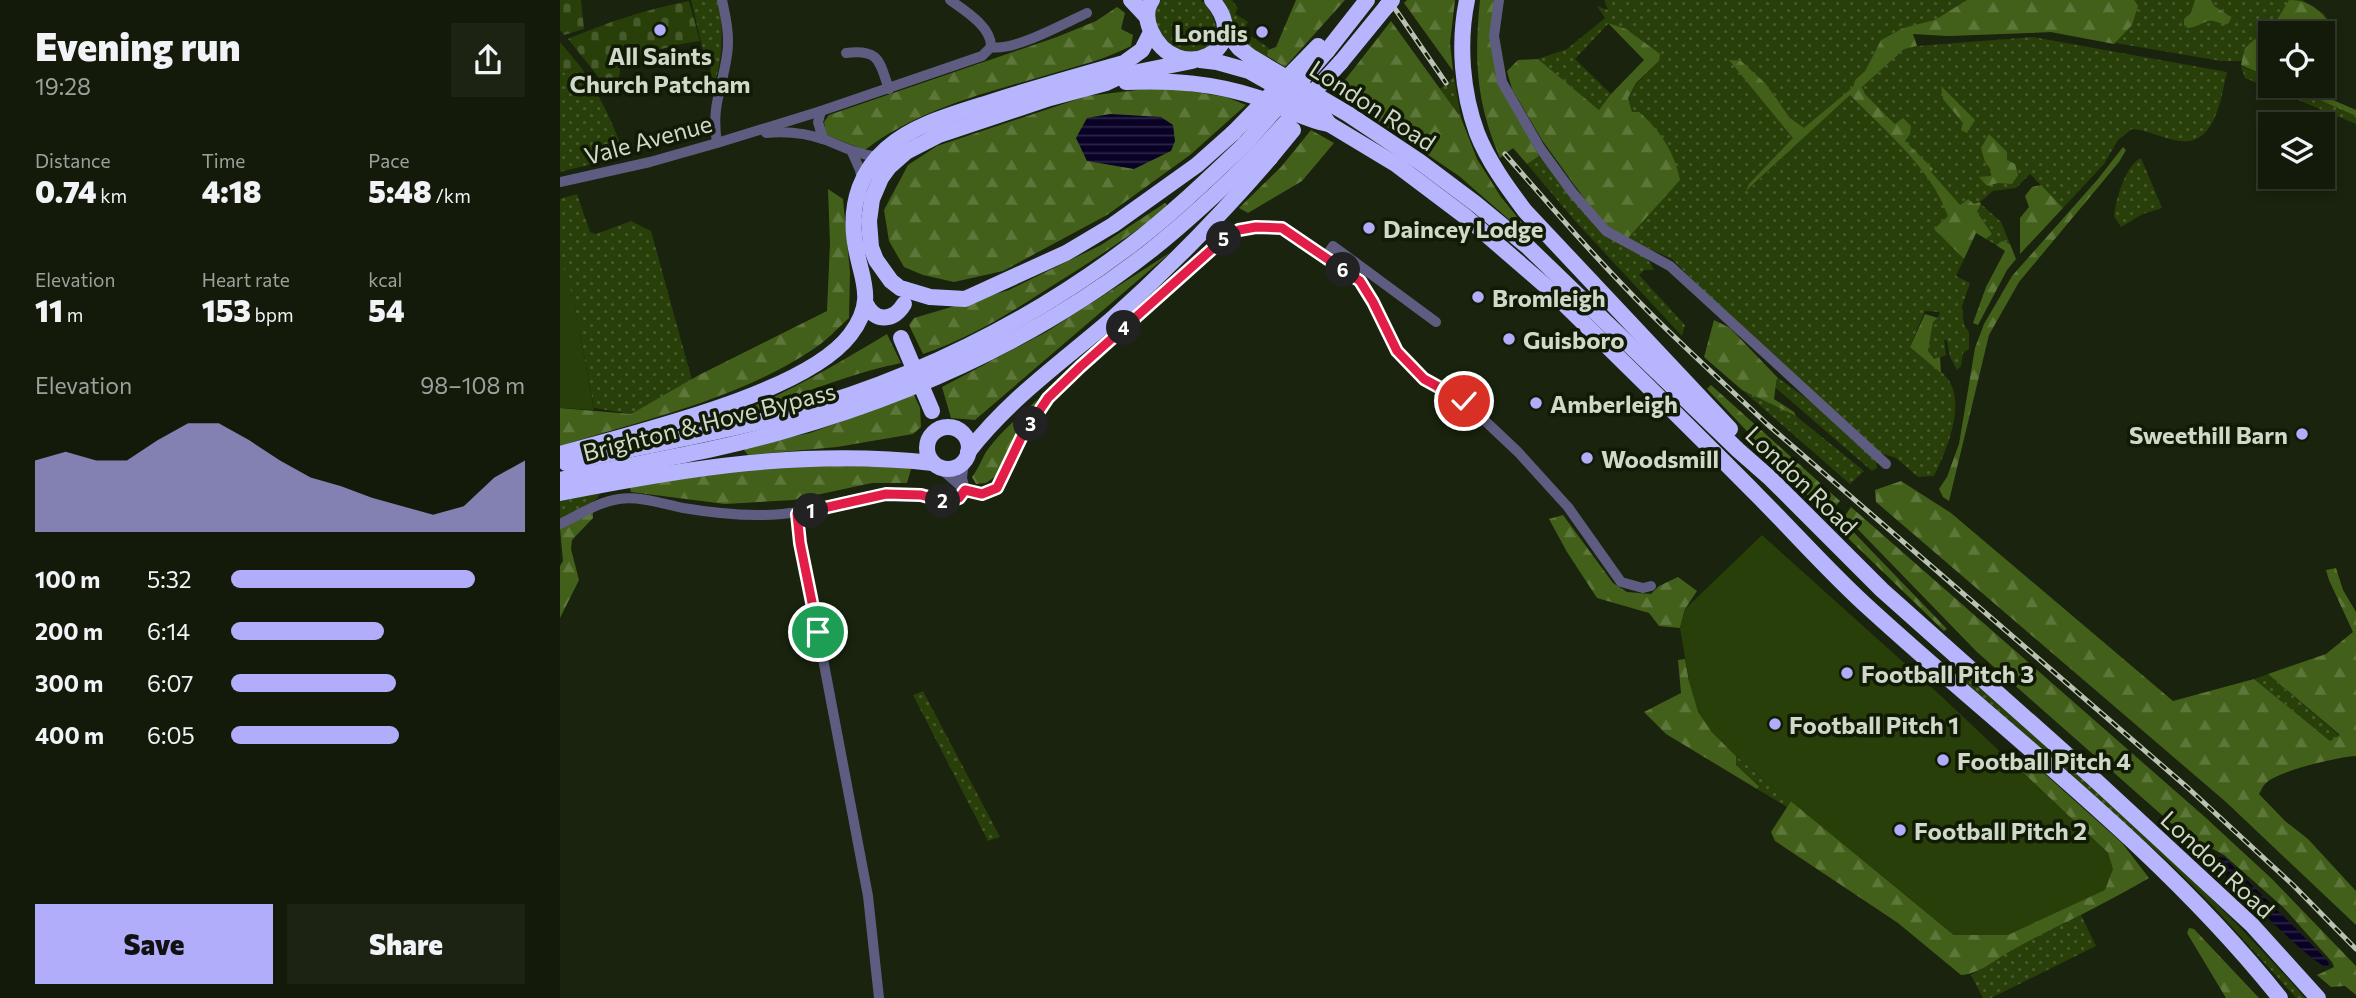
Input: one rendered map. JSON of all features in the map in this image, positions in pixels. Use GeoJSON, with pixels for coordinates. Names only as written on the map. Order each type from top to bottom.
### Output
{"type":"FeatureCollection","features":[{"type":"Feature","properties":{"kind":"highway"},"geometry":{"type":"LineString","coordinates":[[1131,0],[1149,8],[1152,32],[1172,54],[1178,58],[1196,60]]}},
{"type":"Feature","properties":{"kind":"highway"},"geometry":{"type":"LineString","coordinates":[[1467,0],[1462,41],[1469,104],[1478,134],[1499,176],[1525,211],[1745,444],[1771,479]]}},
{"type":"Feature","properties":{"kind":"highway"},"geometry":{"type":"LineString","coordinates":[[940,431],[901,338],[898,291],[876,260],[871,247],[870,209],[876,187],[889,167],[906,152],[939,135],[982,119],[1107,83],[1122,75],[1196,60],[1216,51],[1226,32],[1217,3]]}},
{"type":"Feature","properties":{"kind":"highway"},"geometry":{"type":"LineString","coordinates":[[560,493],[685,470],[793,459],[854,457],[954,468],[1017,397],[1110,320],[1197,239],[1265,155],[1310,110],[1341,62],[1389,4]]}},
{"type":"Feature","properties":{"kind":"highway","name":"Brighton & Hove Bypass"},"geometry":{"type":"LineString","coordinates":[[560,464],[789,414],[884,383],[937,361],[1031,312],[1086,277],[1172,211],[1361,6]]}},
{"type":"Feature","properties":{"kind":"highway"},"geometry":{"type":"LineString","coordinates":[[901,338],[869,304],[853,236],[854,206],[862,180],[878,157],[887,147],[914,131],[965,110],[1124,63],[1142,50],[1152,32]]}},
{"type":"Feature","properties":{"kind":"highway","name":"London Road"},"geometry":{"type":"LineString","coordinates":[[1226,32],[1239,48],[1348,114],[1420,162],[1527,246],[1771,479],[1882,590],[2092,777],[2252,925],[2318,998]]}},
{"type":"Feature","properties":{"kind":"highway","name":"London Road"},"geometry":{"type":"LineString","coordinates":[[1196,60],[1249,71],[1320,111],[1329,124],[1397,165],[1466,217],[1548,288],[1867,606],[1945,677],[2071,784],[2189,895],[2250,960],[2280,998]]}},
{"type":"Feature","properties":{"kind":"highway"},"geometry":{"type":"LineString","coordinates":[[1107,83],[1201,83],[1238,92],[1294,111],[1313,121],[1329,124]]}},
{"type":"Feature","properties":{"kind":"highway"},"geometry":{"type":"LineString","coordinates":[[560,454],[723,406],[804,370],[841,346],[869,304],[874,283],[930,297],[965,299],[1066,253],[1113,225],[1196,165],[1239,139]]}},
{"type":"Feature","properties":{"kind":"highway","name":"Brighton & Hove Bypass"},"geometry":{"type":"LineString","coordinates":[[560,480],[785,431],[881,400],[945,373],[1057,315],[1100,287],[1148,252],[1265,155]]}},
{"type":"Feature","properties":{"kind":"highway"},"geometry":{"type":"LineString","coordinates":[[870,233],[895,272],[912,284],[952,293],[985,289]]}},
{"type":"Feature","properties":{"kind":"highway"},"geometry":{"type":"LineString","coordinates":[[869,304],[883,318],[893,316],[898,291]]}},
{"type":"Feature","properties":{"kind":"highway"},"geometry":{"type":"LineString","coordinates":[[936,465],[927,452],[929,440],[940,431],[959,431],[967,440],[966,456]]}},
{"type":"Feature","properties":{"kind":"street"},"geometry":{"type":"LineString","coordinates":[[717,143],[714,121],[727,54],[727,21],[722,0]]}},
{"type":"Feature","properties":{"kind":"street"},"geometry":{"type":"LineString","coordinates":[[950,0],[984,28],[992,41],[991,47],[1000,49],[1087,13]]}},
{"type":"Feature","properties":{"kind":"street"},"geometry":{"type":"LineString","coordinates":[[1499,0],[1494,36],[1502,82],[1540,148],[1572,192],[1606,231],[1670,266],[1886,464]]}},
{"type":"Feature","properties":{"kind":"street","name":"Vale Avenue"},"geometry":{"type":"LineString","coordinates":[[560,182],[649,162],[821,111],[974,60],[991,47]]}},
{"type":"Feature","properties":{"kind":"street"},"geometry":{"type":"LineString","coordinates":[[846,53],[872,54],[878,58],[889,89]]}},
{"type":"Feature","properties":{"kind":"street"},"geometry":{"type":"LineString","coordinates":[[821,111],[818,121],[823,139]]}},
{"type":"Feature","properties":{"kind":"street","name":"Vale Avenue"},"geometry":{"type":"LineString","coordinates":[[746,134],[798,133],[823,139],[852,152],[878,157]]}},
{"type":"Feature","properties":{"kind":"street"},"geometry":{"type":"LineString","coordinates":[[852,152],[862,180]]}},
{"type":"Feature","properties":{"kind":"street"},"geometry":{"type":"LineString","coordinates":[[936,465],[965,490],[982,494],[997,488],[1021,438],[1048,398],[1080,367],[1221,241],[1247,228],[1282,228],[1360,281],[1397,351],[1424,379],[1464,401],[1524,458],[1568,507],[1621,582],[1643,588],[1651,586]]}},
{"type":"Feature","properties":{"kind":"street"},"geometry":{"type":"LineString","coordinates":[[1325,258],[1334,246],[1436,322]]}},
{"type":"Feature","properties":{"kind":"street"},"geometry":{"type":"LineString","coordinates":[[965,490],[962,478],[966,456]]}},
{"type":"Feature","properties":{"kind":"street"},"geometry":{"type":"LineString","coordinates":[[560,524],[602,504],[631,499],[742,514],[797,514],[886,494],[921,495],[946,502],[959,498],[965,490]]}},
{"type":"Feature","properties":{"kind":"street"},"geometry":{"type":"LineString","coordinates":[[797,514],[800,543],[868,896],[879,998]]}},
{"type":"Feature","properties":{"kind":"green space"},"geometry":{"type":"Polygon","coordinates":[[[560,0],[581,0],[584,29],[564,35],[560,30],[560,0]]]}},
{"type":"Feature","properties":{"kind":"green space"},"geometry":{"type":"Polygon","coordinates":[[[691,0],[720,0],[721,51],[715,82],[709,80],[711,65],[707,49],[703,50],[691,0]]]}},
{"type":"Feature","properties":{"kind":"green space"},"geometry":{"type":"Polygon","coordinates":[[[1161,0],[1201,0],[1210,11],[1215,24],[1215,38],[1211,44],[1200,51],[1182,53],[1163,37],[1155,16],[1161,0]]]}},
{"type":"Feature","properties":{"kind":"green space"},"geometry":{"type":"Polygon","coordinates":[[[1223,0],[1232,0],[1238,8],[1235,14],[1248,22],[1243,31],[1269,48],[1266,59],[1248,47],[1237,35],[1223,0]]]}},
{"type":"Feature","properties":{"kind":"green space"},"geometry":{"type":"Polygon","coordinates":[[[1296,0],[1345,0],[1285,67],[1267,56],[1268,50],[1276,47],[1296,0]]]}},
{"type":"Feature","properties":{"kind":"green space"},"geometry":{"type":"Polygon","coordinates":[[[1407,0],[1455,0],[1450,43],[1453,71],[1404,3],[1407,0]]]}},
{"type":"Feature","properties":{"kind":"green space"},"geometry":{"type":"Polygon","coordinates":[[[1480,0],[1495,0],[1499,84],[1539,156],[1527,164],[1513,148],[1500,158],[1486,118],[1477,62],[1480,0]]]}},
{"type":"Feature","properties":{"kind":"green space"},"geometry":{"type":"Polygon","coordinates":[[[1604,0],[2302,0],[2324,14],[2328,21],[2258,21],[2258,45],[2242,61],[2221,61],[2051,32],[1947,36],[1916,25],[1903,28],[1881,40],[1865,71],[1855,80],[1853,87],[1804,129],[1790,118],[1766,84],[1730,61],[1794,138],[1748,190],[1854,91],[1896,124],[1865,94],[1862,87],[1904,48],[2033,37],[2227,72],[2215,118],[2202,136],[2180,141],[2132,129],[2118,140],[2104,164],[2063,208],[2030,174],[2016,188],[1993,191],[1974,205],[1967,199],[1934,229],[1964,259],[1956,276],[1970,283],[1962,306],[1964,325],[1969,332],[1969,349],[1963,353],[1961,366],[1957,370],[1950,357],[1947,340],[1944,340],[1946,355],[1934,360],[1928,351],[1933,322],[1940,312],[1925,311],[1910,346],[1947,378],[1953,388],[1955,414],[1949,441],[1934,476],[1918,477],[1896,458],[1877,452],[1730,317],[1672,259],[1627,239],[1632,112],[1628,98],[1636,84],[1659,61],[1609,23],[1575,59],[1611,94],[1599,110],[1538,59],[1567,49],[1605,18],[1597,6],[1608,10],[1604,0]]]}},
{"type":"Feature","properties":{"kind":"green space"},"geometry":{"type":"Polygon","coordinates":[[[1967,0],[2134,0],[2138,6],[2132,25],[2114,44],[2051,32],[1947,36],[1913,34],[1917,46],[1904,49],[1862,87],[1865,94],[1895,124],[1903,118],[1911,126],[1905,141],[1933,169],[1931,172],[1960,205],[1968,199],[1974,204],[1980,202],[1977,212],[1992,234],[1986,239],[1976,233],[1964,259],[1934,229],[1948,216],[1940,198],[1919,166],[1850,95],[1746,191],[1749,184],[1793,138],[1729,60],[1741,61],[1766,84],[1790,118],[1804,128],[1853,87],[1855,80],[1865,71],[1881,40],[1903,28],[1935,20],[1967,0]]]}},
{"type":"Feature","properties":{"kind":"green space"},"geometry":{"type":"Polygon","coordinates":[[[2195,0],[2211,0],[2214,6],[2231,17],[2229,23],[2224,25],[2209,21],[2188,28],[2184,25],[2184,19],[2191,13],[2195,0]]]}},
{"type":"Feature","properties":{"kind":"green space"},"geometry":{"type":"Polygon","coordinates":[[[2289,0],[2311,5],[2328,21],[2276,21],[2289,0]]]}},
{"type":"Feature","properties":{"kind":"green space"},"geometry":{"type":"Polygon","coordinates":[[[689,1],[700,41],[680,44],[621,64],[619,77],[604,84],[568,39],[628,17],[689,1]]]}},
{"type":"Feature","properties":{"kind":"green space"},"geometry":{"type":"Polygon","coordinates":[[[1117,7],[1125,13],[1121,29],[1133,35],[1131,46],[1122,51],[932,112],[886,135],[865,150],[826,135],[824,122],[829,115],[1057,37],[1096,21],[1117,7]]]}},
{"type":"Feature","properties":{"kind":"green space"},"geometry":{"type":"Polygon","coordinates":[[[1391,21],[1461,118],[1477,159],[1501,197],[1531,234],[1528,236],[1459,176],[1334,94],[1391,21]]]}},
{"type":"Feature","properties":{"kind":"green space"},"geometry":{"type":"Polygon","coordinates":[[[1608,23],[1626,29],[1660,54],[1659,61],[1636,83],[1628,98],[1632,112],[1639,112],[1654,126],[1666,143],[1680,180],[1627,239],[1608,227],[1594,212],[1542,140],[1512,89],[1507,71],[1518,60],[1538,59],[1599,110],[1644,60],[1608,23]]]}},
{"type":"Feature","properties":{"kind":"green space"},"geometry":{"type":"Polygon","coordinates":[[[2258,38],[2258,73],[2241,65],[2245,48],[2258,38]]]}},
{"type":"Feature","properties":{"kind":"green space"},"geometry":{"type":"Polygon","coordinates":[[[560,42],[580,66],[560,74],[560,42]]]}},
{"type":"Feature","properties":{"kind":"green space"},"geometry":{"type":"Polygon","coordinates":[[[580,66],[605,109],[624,156],[560,172],[560,74],[580,66]]]}},
{"type":"Feature","properties":{"kind":"green space"},"geometry":{"type":"Polygon","coordinates":[[[2241,66],[2258,73],[2258,83],[2245,78],[2241,66]]]}},
{"type":"Feature","properties":{"kind":"green space"},"geometry":{"type":"Polygon","coordinates":[[[1454,77],[1461,118],[1440,89],[1454,77]]]}},
{"type":"Feature","properties":{"kind":"green space"},"geometry":{"type":"Polygon","coordinates":[[[1941,86],[1975,120],[1967,133],[1961,130],[1963,123],[1943,99],[1941,86]]]}},
{"type":"Feature","properties":{"kind":"green space"},"geometry":{"type":"Polygon","coordinates":[[[1163,87],[1226,97],[1246,105],[1190,155],[1107,215],[1003,271],[954,282],[923,275],[904,267],[889,241],[884,210],[908,165],[937,146],[1087,96],[1163,87]]]}},
{"type":"Feature","properties":{"kind":"green space"},"geometry":{"type":"Polygon","coordinates":[[[2293,98],[2315,98],[2356,116],[2356,124],[2335,115],[2335,112],[2327,112],[2293,98]]]}},
{"type":"Feature","properties":{"kind":"green space"},"geometry":{"type":"Polygon","coordinates":[[[2315,98],[2328,98],[2356,110],[2356,116],[2315,98]]]}},
{"type":"Feature","properties":{"kind":"green space"},"geometry":{"type":"Polygon","coordinates":[[[1311,130],[1334,143],[1302,181],[1248,213],[1239,208],[1281,167],[1311,130]]]}},
{"type":"Feature","properties":{"kind":"green space"},"geometry":{"type":"Polygon","coordinates":[[[1989,134],[2007,152],[2007,160],[2015,164],[2018,175],[2012,184],[1998,183],[1987,186],[1979,177],[1991,176],[1981,148],[1989,134]]]}},
{"type":"Feature","properties":{"kind":"green space"},"geometry":{"type":"Polygon","coordinates":[[[2123,147],[2126,150],[2119,162],[2019,282],[1989,335],[1949,501],[1939,489],[1947,477],[1959,444],[1975,348],[1984,324],[2012,276],[2123,147]]]}},
{"type":"Feature","properties":{"kind":"green space"},"geometry":{"type":"Polygon","coordinates":[[[1539,156],[1649,261],[1654,270],[1644,270],[1639,275],[1685,325],[1682,336],[1575,221],[1527,164],[1539,156]]]}},
{"type":"Feature","properties":{"kind":"green space"},"geometry":{"type":"Polygon","coordinates":[[[2141,158],[2162,208],[2143,214],[2121,227],[2114,216],[2119,192],[2130,168],[2141,158]]]}},
{"type":"Feature","properties":{"kind":"green space"},"geometry":{"type":"Polygon","coordinates":[[[2041,185],[2063,208],[2020,254],[2020,218],[2029,207],[2025,196],[2032,187],[2041,185]]]}},
{"type":"Feature","properties":{"kind":"green space"},"geometry":{"type":"Polygon","coordinates":[[[828,189],[843,199],[850,273],[849,318],[817,347],[753,382],[690,407],[560,446],[560,408],[631,414],[699,375],[827,311],[830,243],[828,189]]]}},
{"type":"Feature","properties":{"kind":"green space"},"geometry":{"type":"Polygon","coordinates":[[[577,194],[590,232],[596,234],[631,221],[651,231],[692,380],[631,414],[594,408],[574,302],[560,258],[560,199],[577,194]]]}},
{"type":"Feature","properties":{"kind":"green space"},"geometry":{"type":"Polygon","coordinates":[[[1165,203],[1169,207],[1021,306],[973,333],[923,354],[909,325],[914,318],[1009,290],[1101,245],[1165,203]]]}},
{"type":"Feature","properties":{"kind":"green space"},"geometry":{"type":"Polygon","coordinates":[[[1981,204],[2001,222],[2010,244],[2002,241],[1996,245],[1986,239],[1992,234],[1977,212],[1981,204]]]}},
{"type":"Feature","properties":{"kind":"green space"},"geometry":{"type":"Polygon","coordinates":[[[2002,241],[2010,244],[2016,259],[2007,270],[1978,325],[1973,323],[1986,287],[2005,251],[1996,245],[2002,241]]]}},
{"type":"Feature","properties":{"kind":"green space"},"geometry":{"type":"Polygon","coordinates":[[[1171,252],[975,420],[951,418],[942,387],[1048,331],[1171,252]]]}},
{"type":"Feature","properties":{"kind":"green space"},"geometry":{"type":"Polygon","coordinates":[[[560,256],[574,301],[594,410],[560,408],[560,256]]]}},
{"type":"Feature","properties":{"kind":"green space"},"geometry":{"type":"Polygon","coordinates":[[[1925,314],[1938,318],[1933,322],[1928,351],[1934,359],[1940,357],[1941,373],[1910,347],[1925,314]]]}},
{"type":"Feature","properties":{"kind":"green space"},"geometry":{"type":"Polygon","coordinates":[[[1714,320],[1730,328],[1777,377],[1774,399],[1796,416],[1742,390],[1704,357],[1714,320]]]}},
{"type":"Feature","properties":{"kind":"green space"},"geometry":{"type":"Polygon","coordinates":[[[887,334],[901,363],[841,379],[745,415],[739,412],[796,386],[887,334]]]}},
{"type":"Feature","properties":{"kind":"green space"},"geometry":{"type":"Polygon","coordinates":[[[1777,377],[1818,407],[1876,460],[1877,468],[1872,471],[1776,388],[1777,377]]]}},
{"type":"Feature","properties":{"kind":"green space"},"geometry":{"type":"Polygon","coordinates":[[[1711,385],[1840,501],[1834,508],[1836,514],[1947,629],[1944,631],[1850,540],[1707,389],[1711,385]]]}},
{"type":"Feature","properties":{"kind":"green space"},"geometry":{"type":"Polygon","coordinates":[[[1742,390],[1796,416],[1864,471],[1850,484],[1742,390]]]}},
{"type":"Feature","properties":{"kind":"green space"},"geometry":{"type":"Polygon","coordinates":[[[914,395],[920,408],[921,427],[913,434],[837,447],[748,455],[744,450],[752,445],[810,433],[914,395]]]}},
{"type":"Feature","properties":{"kind":"green space"},"geometry":{"type":"Polygon","coordinates":[[[1038,399],[996,476],[986,483],[976,484],[972,477],[986,452],[1038,399]]]}},
{"type":"Feature","properties":{"kind":"green space"},"geometry":{"type":"Polygon","coordinates":[[[850,464],[912,466],[907,483],[872,483],[793,500],[725,504],[631,492],[629,485],[750,469],[850,464]]]}},
{"type":"Feature","properties":{"kind":"green space"},"geometry":{"type":"Polygon","coordinates":[[[1901,481],[1951,513],[2173,701],[2254,679],[2330,741],[2340,735],[2268,674],[2326,654],[2353,632],[2326,570],[2336,568],[2343,590],[2356,612],[2356,756],[2322,762],[2282,774],[2265,784],[2259,794],[2285,821],[2308,839],[2356,891],[2356,925],[2226,802],[1876,502],[1875,490],[1901,481]]]}},
{"type":"Feature","properties":{"kind":"green space"},"geometry":{"type":"Polygon","coordinates":[[[603,486],[597,499],[560,520],[560,496],[603,486]]]}},
{"type":"Feature","properties":{"kind":"green space"},"geometry":{"type":"Polygon","coordinates":[[[1851,507],[2272,879],[2356,966],[2356,995],[2345,986],[2331,987],[2317,975],[2334,967],[2332,962],[2283,907],[2224,855],[2180,831],[1977,652],[1845,516],[1851,507]]]}},
{"type":"Feature","properties":{"kind":"green space"},"geometry":{"type":"Polygon","coordinates":[[[593,512],[593,518],[572,540],[571,549],[579,580],[560,618],[560,566],[563,561],[560,528],[593,512]]]}},
{"type":"Feature","properties":{"kind":"green space"},"geometry":{"type":"Polygon","coordinates":[[[1563,515],[1613,583],[1627,592],[1651,594],[1659,586],[1678,577],[1697,591],[1685,609],[1680,628],[1659,626],[1649,613],[1597,598],[1549,519],[1563,515]]]}},
{"type":"Feature","properties":{"kind":"green space"},"geometry":{"type":"Polygon","coordinates":[[[1762,535],[1941,696],[2108,853],[2113,869],[2105,890],[2008,935],[1954,935],[1736,756],[1711,731],[1698,712],[1689,681],[1680,628],[1685,609],[1762,535]]]}},
{"type":"Feature","properties":{"kind":"green space"},"geometry":{"type":"Polygon","coordinates":[[[1685,659],[1689,681],[1711,731],[1736,756],[1736,765],[1759,786],[1757,789],[1666,734],[1644,712],[1681,693],[1678,660],[1685,659]]]}},
{"type":"Feature","properties":{"kind":"green space"},"geometry":{"type":"Polygon","coordinates":[[[2268,674],[2340,736],[2330,741],[2254,679],[2268,674]]]}},
{"type":"Feature","properties":{"kind":"green space"},"geometry":{"type":"Polygon","coordinates":[[[1965,675],[2183,871],[2266,954],[2305,998],[2296,998],[2172,865],[1962,679],[1965,675]]]}},
{"type":"Feature","properties":{"kind":"green space"},"geometry":{"type":"Polygon","coordinates":[[[923,691],[1000,837],[988,841],[913,695],[923,691]]]}},
{"type":"Feature","properties":{"kind":"green space"},"geometry":{"type":"Polygon","coordinates":[[[1736,756],[1791,801],[1787,807],[1757,789],[1759,785],[1736,765],[1736,756]]]}},
{"type":"Feature","properties":{"kind":"green space"},"geometry":{"type":"Polygon","coordinates":[[[2026,757],[2122,843],[2149,878],[2014,949],[1982,969],[1968,974],[1961,975],[1898,923],[1775,841],[1771,832],[1791,801],[1954,935],[2108,853],[2017,767],[2026,757]]]}},
{"type":"Feature","properties":{"kind":"green space"},"geometry":{"type":"Polygon","coordinates":[[[2081,915],[2096,946],[1991,998],[1983,998],[1971,975],[2011,950],[2081,915]]]}},
{"type":"Feature","properties":{"kind":"green space"},"geometry":{"type":"Polygon","coordinates":[[[2189,928],[2194,929],[2259,998],[2226,998],[2187,933],[2189,928]]]}},
{"type":"Feature","properties":{"kind":"shaded area"},"geometry":{"type":"Polygon","coordinates":[[[1110,114],[1161,117],[1173,125],[1175,141],[1171,151],[1134,169],[1087,161],[1076,138],[1087,118],[1110,114]]]}},
{"type":"Feature","properties":{"kind":"shaded area"},"geometry":{"type":"Polygon","coordinates":[[[2220,857],[2225,858],[2323,956],[2329,963],[2328,967],[2291,940],[2219,869],[2215,862],[2220,857]]]}},
{"type":"Feature","properties":{"kind":"railway"},"geometry":{"type":"LineString","coordinates":[[1389,0],[1446,83]]}},
{"type":"Feature","properties":{"kind":"railway"},"geometry":{"type":"LineString","coordinates":[[1505,154],[1631,294],[1767,424],[2188,788],[2293,885],[2356,949]]}},
{"type":"Feature","properties":{"kind":"place","name":"All Saints Church Patcham"},"geometry":{"type":"Point","coordinates":[660,30]}},
{"type":"Feature","properties":{"kind":"place","name":"Londis"},"geometry":{"type":"Point","coordinates":[1262,32]}},
{"type":"Feature","properties":{"kind":"place","name":"Daincey Lodge"},"geometry":{"type":"Point","coordinates":[1369,228]}},
{"type":"Feature","properties":{"kind":"place","name":"Bromleigh"},"geometry":{"type":"Point","coordinates":[1478,297]}},
{"type":"Feature","properties":{"kind":"place","name":"Guisboro"},"geometry":{"type":"Point","coordinates":[1509,339]}},
{"type":"Feature","properties":{"kind":"place","name":"Amberleigh"},"geometry":{"type":"Point","coordinates":[1536,403]}},
{"type":"Feature","properties":{"kind":"place","name":"Sweethill Barn"},"geometry":{"type":"Point","coordinates":[2302,434]}},
{"type":"Feature","properties":{"kind":"place","name":"Woodsmill"},"geometry":{"type":"Point","coordinates":[1587,458]}},
{"type":"Feature","properties":{"kind":"place","name":"Football Pitch 3"},"geometry":{"type":"Point","coordinates":[1847,673]}},
{"type":"Feature","properties":{"kind":"place","name":"Football Pitch 1"},"geometry":{"type":"Point","coordinates":[1775,724]}},
{"type":"Feature","properties":{"kind":"place","name":"Football Pitch 4"},"geometry":{"type":"Point","coordinates":[1943,760]}},
{"type":"Feature","properties":{"kind":"place","name":"Football Pitch 2"},"geometry":{"type":"Point","coordinates":[1900,830]}},
{"type":"Feature","properties":{"kind":"route"},"geometry":{"type":"LineString","coordinates":[[818,632],[800,543],[797,514],[886,494],[921,495],[946,502],[959,498],[965,490],[982,494],[997,488],[1021,438],[1048,398],[1221,241],[1239,230],[1256,227],[1282,228],[1360,281],[1397,351],[1424,379],[1464,401]]}}]}
